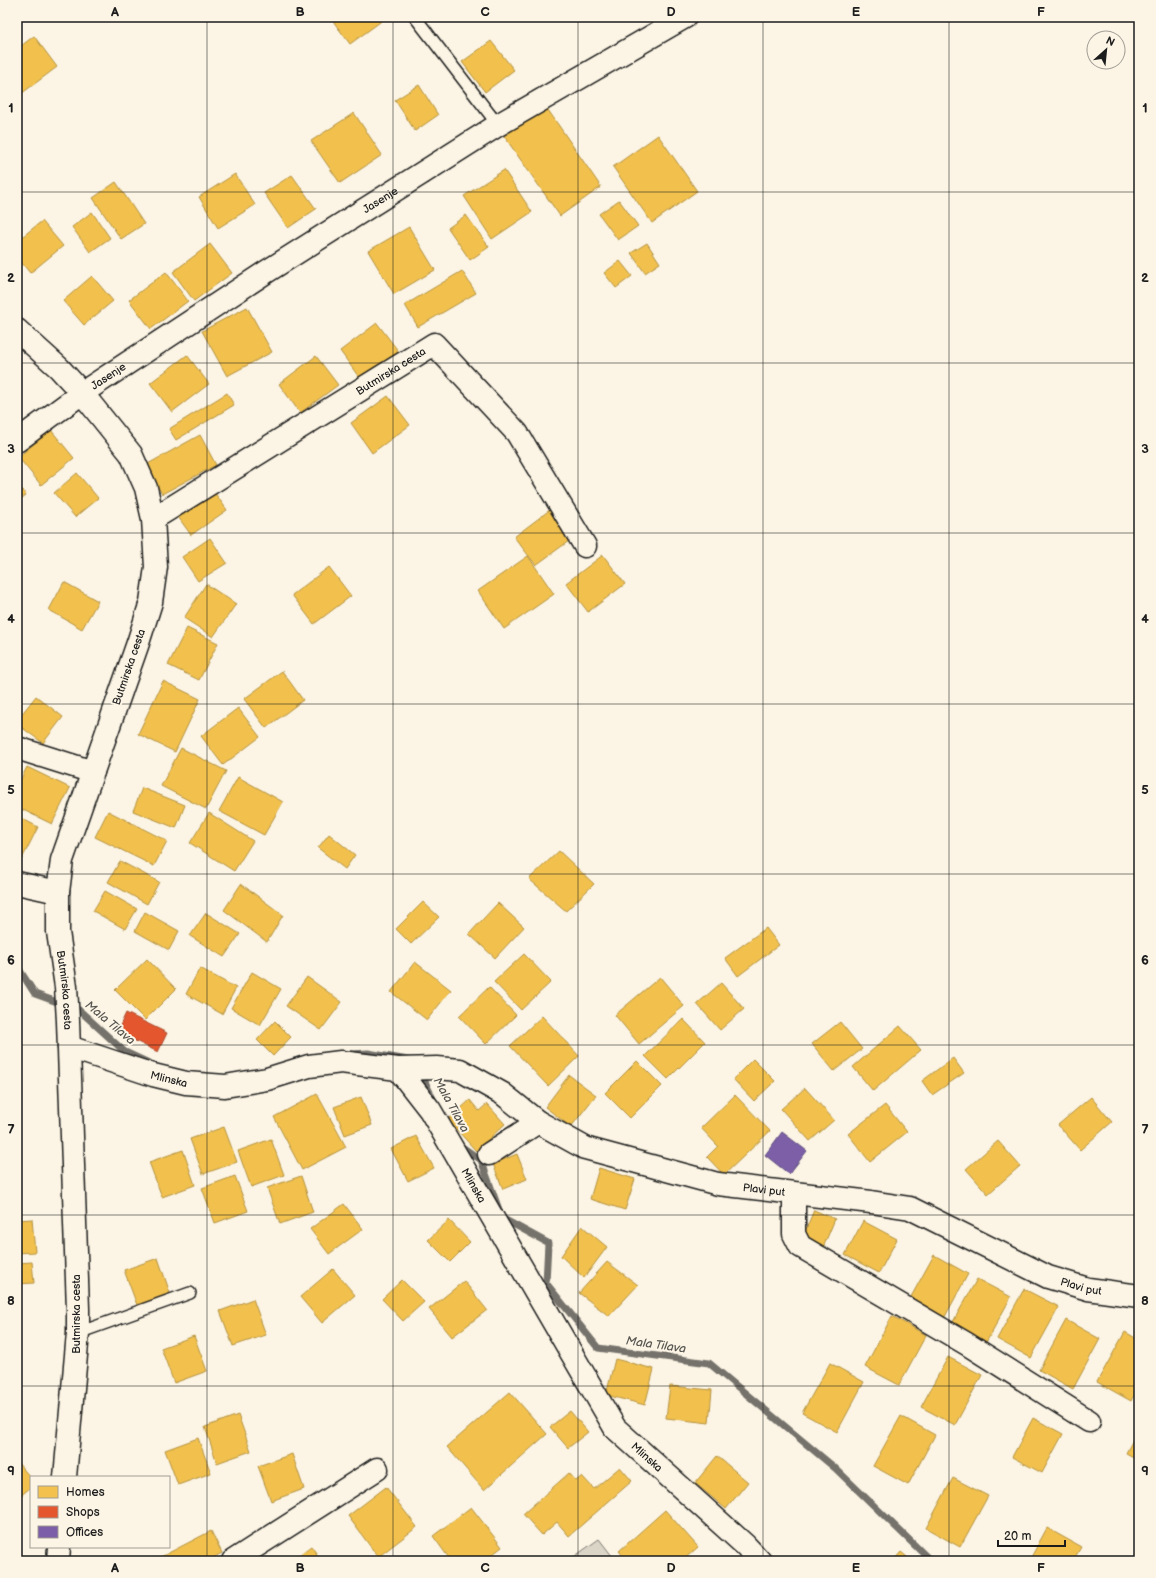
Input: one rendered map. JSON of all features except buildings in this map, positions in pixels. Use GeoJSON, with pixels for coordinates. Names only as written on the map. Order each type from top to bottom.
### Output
{"type":"FeatureCollection","features":[{"type":"Feature","properties":{"kind":"street","name":"Jasenje"},"geometry":{"type":"LineString","coordinates":[[17,441],[82,393],[266,272],[498,125],[685,17]]}},
{"type":"Feature","properties":{"kind":"street","name":"Butmirska cesta"},"geometry":{"type":"LineString","coordinates":[[17,330],[59,368],[82,393],[131,454],[146,488],[153,519],[156,567],[151,602],[62,860],[58,892],[58,932],[66,987],[68,1021],[78,1333],[65,1476]]}},
{"type":"Feature","properties":{"kind":"street","name":"Butmirska cesta"},"geometry":{"type":"LineString","coordinates":[[153,519],[434,344],[517,433],[585,546]]}},
{"type":"Feature","properties":{"kind":"street"},"geometry":{"type":"LineString","coordinates":[[17,748],[93,772]]}},
{"type":"Feature","properties":{"kind":"street"},"geometry":{"type":"LineString","coordinates":[[17,883],[58,892]]}},
{"type":"Feature","properties":{"kind":"street","name":"Mlinska"},"geometry":{"type":"LineString","coordinates":[[69,1047],[153,1075],[186,1083],[225,1086],[267,1079],[309,1066],[341,1062],[406,1068],[615,1428],[745,1545],[760,1561]]}},
{"type":"Feature","properties":{"kind":"street","name":"Plavi put"},"geometry":{"type":"LineString","coordinates":[[406,1068],[460,1070],[503,1094],[538,1122],[585,1148],[718,1184],[910,1208],[1048,1277],[1088,1289],[1139,1296]]}},
{"type":"Feature","properties":{"kind":"street"},"geometry":{"type":"LineString","coordinates":[[489,1154],[538,1122]]}},
{"type":"Feature","properties":{"kind":"street"},"geometry":{"type":"LineString","coordinates":[[794,1194],[794,1234],[800,1246],[967,1344],[1089,1421]]}},
{"type":"Feature","properties":{"kind":"street"},"geometry":{"type":"LineString","coordinates":[[233,1561],[377,1469]]}},
{"type":"Feature","properties":{"kind":"street"},"geometry":{"type":"LineString","coordinates":[[58,1561],[59,1548]]}},
{"type":"Feature","properties":{"kind":"lane"},"geometry":{"type":"LineString","coordinates":[[415,17],[498,125]]}},
{"type":"Feature","properties":{"kind":"lane"},"geometry":{"type":"LineString","coordinates":[[78,1333],[190,1293]]}},
{"type":"Feature","properties":{"kind":"shaded area"},"geometry":{"type":"Polygon","coordinates":[[[599,1539],[616,1561],[568,1561],[599,1539]]]}},
{"type":"Feature","properties":{"kind":"waterway","name":"Mala Tilava"},"geometry":{"type":"LineString","coordinates":[[17,966],[35,994],[79,1010],[125,1052],[151,1064]]}},
{"type":"Feature","properties":{"kind":"waterway","name":"Mala Tilava"},"geometry":{"type":"LineString","coordinates":[[351,1054],[368,1053],[408,1060]]}},
{"type":"Feature","properties":{"kind":"waterway","name":"Mala Tilava"},"geometry":{"type":"LineString","coordinates":[[420,1071],[434,1101]]}},
{"type":"Feature","properties":{"kind":"waterway","name":"Mala Tilava"},"geometry":{"type":"LineString","coordinates":[[459,1143],[481,1160],[502,1218],[548,1243],[546,1283],[598,1348],[709,1363],[835,1468],[931,1561]]}}]}
